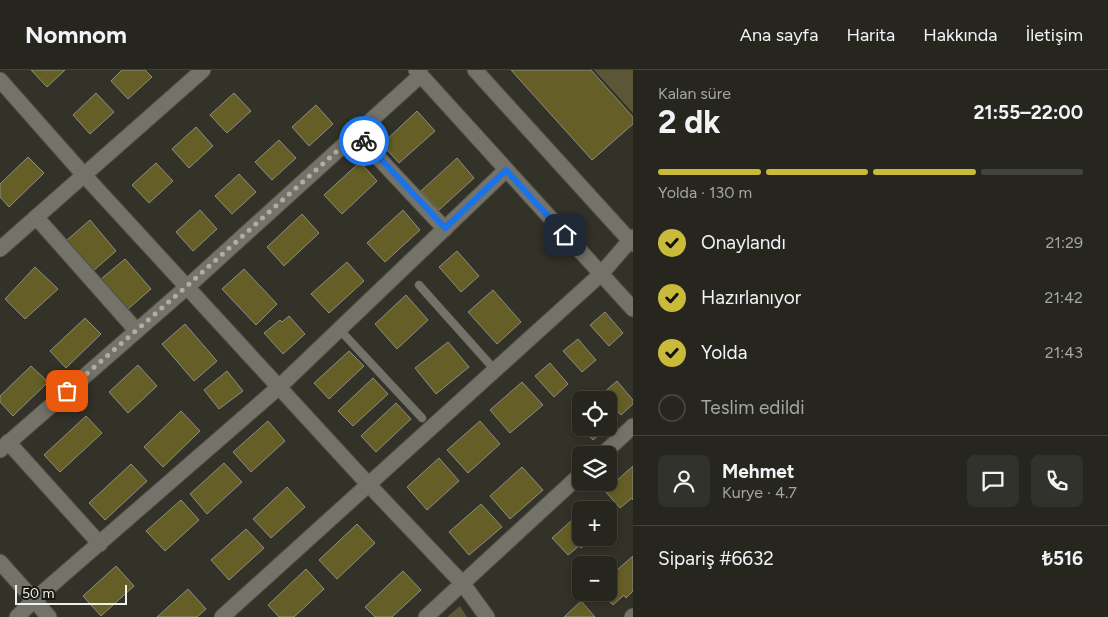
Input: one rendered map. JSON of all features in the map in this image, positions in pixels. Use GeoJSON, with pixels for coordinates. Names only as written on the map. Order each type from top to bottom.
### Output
{"type":"FeatureCollection","features":[{"type":"Feature","properties":{"kind":"street"},"geometry":{"type":"LineString","coordinates":[[0,248],[203,70]]}},
{"type":"Feature","properties":{"kind":"street"},"geometry":{"type":"LineString","coordinates":[[222,617],[601,274],[632,241],[476,70]]}},
{"type":"Feature","properties":{"kind":"street"},"geometry":{"type":"LineString","coordinates":[[100,544],[4,446],[187,286],[356,134],[418,73],[633,309]]}},
{"type":"Feature","properties":{"kind":"street"},"geometry":{"type":"LineString","coordinates":[[0,80],[84,175],[368,484],[463,584],[487,617]]}},
{"type":"Feature","properties":{"kind":"street"},"geometry":{"type":"LineString","coordinates":[[356,134],[445,228]]}},
{"type":"Feature","properties":{"kind":"street"},"geometry":{"type":"LineString","coordinates":[[17,617],[34,600],[279,387],[506,170]]}},
{"type":"Feature","properties":{"kind":"street"},"geometry":{"type":"LineString","coordinates":[[36,217],[136,330]]}},
{"type":"Feature","properties":{"kind":"street"},"geometry":{"type":"LineString","coordinates":[[612,446],[633,426]]}},
{"type":"Feature","properties":{"kind":"street"},"geometry":{"type":"LineString","coordinates":[[426,617],[572,482]]}},
{"type":"Feature","properties":{"kind":"street"},"geometry":{"type":"LineString","coordinates":[[0,562],[49,617]]}},
{"type":"Feature","properties":{"kind":"lane"},"geometry":{"type":"LineString","coordinates":[[419,285],[495,370]]}},
{"type":"Feature","properties":{"kind":"lane"},"geometry":{"type":"LineString","coordinates":[[340,329],[422,418]]}},
{"type":"Feature","properties":{"kind":"shaded area"},"geometry":{"type":"Polygon","coordinates":[[[594,70],[633,70],[633,113],[594,70]]]}},
{"type":"Feature","properties":{"kind":"shaded area"},"geometry":{"type":"Polygon","coordinates":[[[460,606],[467,617],[447,617],[460,606]]]}},
{"type":"Feature","properties":{"kind":"building"},"geometry":{"type":"Polygon","coordinates":[[[31,70],[65,70],[47,87],[31,70]]]}},
{"type":"Feature","properties":{"kind":"building"},"geometry":{"type":"Polygon","coordinates":[[[122,70],[145,70],[152,77],[128,99],[111,81],[122,70]]]}},
{"type":"Feature","properties":{"kind":"building"},"geometry":{"type":"Polygon","coordinates":[[[511,70],[591,70],[633,117],[633,124],[592,160],[511,70]]]}},
{"type":"Feature","properties":{"kind":"building"},"geometry":{"type":"Polygon","coordinates":[[[96,93],[114,112],[90,134],[73,115],[96,93]]]}},
{"type":"Feature","properties":{"kind":"building"},"geometry":{"type":"Polygon","coordinates":[[[234,93],[251,111],[227,133],[210,115],[234,93]]]}},
{"type":"Feature","properties":{"kind":"building"},"geometry":{"type":"Polygon","coordinates":[[[316,105],[333,124],[309,146],[292,127],[316,105]]]}},
{"type":"Feature","properties":{"kind":"building"},"geometry":{"type":"Polygon","coordinates":[[[417,111],[435,131],[399,163],[382,144],[417,111]]]}},
{"type":"Feature","properties":{"kind":"building"},"geometry":{"type":"Polygon","coordinates":[[[196,127],[213,146],[189,168],[172,149],[196,127]]]}},
{"type":"Feature","properties":{"kind":"building"},"geometry":{"type":"Polygon","coordinates":[[[279,140],[296,158],[272,180],[255,162],[279,140]]]}},
{"type":"Feature","properties":{"kind":"building"},"geometry":{"type":"Polygon","coordinates":[[[28,157],[44,173],[9,207],[0,197],[0,184],[28,157]]]}},
{"type":"Feature","properties":{"kind":"building"},"geometry":{"type":"Polygon","coordinates":[[[457,158],[474,178],[439,210],[421,191],[457,158]]]}},
{"type":"Feature","properties":{"kind":"building"},"geometry":{"type":"Polygon","coordinates":[[[360,162],[377,181],[342,214],[324,195],[360,162]]]}},
{"type":"Feature","properties":{"kind":"building"},"geometry":{"type":"Polygon","coordinates":[[[156,163],[173,181],[149,203],[132,185],[156,163]]]}},
{"type":"Feature","properties":{"kind":"building"},"geometry":{"type":"Polygon","coordinates":[[[239,174],[256,192],[232,214],[215,196],[239,174]]]}},
{"type":"Feature","properties":{"kind":"building"},"geometry":{"type":"Polygon","coordinates":[[[200,210],[217,229],[193,251],[176,232],[200,210]]]}},
{"type":"Feature","properties":{"kind":"building"},"geometry":{"type":"Polygon","coordinates":[[[403,210],[420,230],[385,262],[367,243],[403,210]]]}},
{"type":"Feature","properties":{"kind":"building"},"geometry":{"type":"Polygon","coordinates":[[[302,214],[319,233],[284,266],[267,247],[302,214]]]}},
{"type":"Feature","properties":{"kind":"building"},"geometry":{"type":"Polygon","coordinates":[[[90,220],[116,251],[93,271],[66,241],[90,220]]]}},
{"type":"Feature","properties":{"kind":"building"},"geometry":{"type":"Polygon","coordinates":[[[457,251],[479,276],[461,292],[439,267],[457,251]]]}},
{"type":"Feature","properties":{"kind":"building"},"geometry":{"type":"Polygon","coordinates":[[[125,259],[151,289],[128,309],[101,279],[125,259]]]}},
{"type":"Feature","properties":{"kind":"building"},"geometry":{"type":"Polygon","coordinates":[[[347,262],[364,281],[329,313],[311,294],[347,262]]]}},
{"type":"Feature","properties":{"kind":"building"},"geometry":{"type":"Polygon","coordinates":[[[35,267],[58,289],[25,319],[5,299],[35,267]]]}},
{"type":"Feature","properties":{"kind":"building"},"geometry":{"type":"Polygon","coordinates":[[[244,269],[277,304],[256,325],[222,289],[244,269]]]}},
{"type":"Feature","properties":{"kind":"building"},"geometry":{"type":"Polygon","coordinates":[[[493,290],[521,322],[497,344],[468,312],[493,290]]]}},
{"type":"Feature","properties":{"kind":"building"},"geometry":{"type":"Polygon","coordinates":[[[406,295],[428,320],[397,349],[375,324],[406,295]]]}},
{"type":"Feature","properties":{"kind":"building"},"geometry":{"type":"Polygon","coordinates":[[[605,312],[623,333],[609,346],[590,325],[605,312]]]}},
{"type":"Feature","properties":{"kind":"building"},"geometry":{"type":"Polygon","coordinates":[[[289,316],[305,334],[283,354],[264,333],[280,320],[282,322],[289,316]]]}},
{"type":"Feature","properties":{"kind":"building"},"geometry":{"type":"Polygon","coordinates":[[[85,318],[101,334],[66,368],[50,351],[85,318]]]}},
{"type":"Feature","properties":{"kind":"building"},"geometry":{"type":"Polygon","coordinates":[[[185,324],[217,361],[194,381],[162,344],[185,324]]]}},
{"type":"Feature","properties":{"kind":"building"},"geometry":{"type":"Polygon","coordinates":[[[578,339],[596,360],[582,372],[563,351],[578,339]]]}},
{"type":"Feature","properties":{"kind":"building"},"geometry":{"type":"Polygon","coordinates":[[[448,342],[469,367],[436,394],[415,368],[448,342]]]}},
{"type":"Feature","properties":{"kind":"building"},"geometry":{"type":"Polygon","coordinates":[[[349,351],[364,366],[329,399],[314,383],[349,351]]]}},
{"type":"Feature","properties":{"kind":"building"},"geometry":{"type":"Polygon","coordinates":[[[550,363],[568,384],[554,397],[535,376],[550,363]]]}},
{"type":"Feature","properties":{"kind":"building"},"geometry":{"type":"Polygon","coordinates":[[[138,365],[157,386],[128,413],[109,392],[138,365]]]}},
{"type":"Feature","properties":{"kind":"building"},"geometry":{"type":"Polygon","coordinates":[[[31,366],[48,382],[13,416],[0,402],[0,396],[31,366]]]}},
{"type":"Feature","properties":{"kind":"building"},"geometry":{"type":"Polygon","coordinates":[[[227,371],[243,391],[219,409],[204,390],[227,371]]]}},
{"type":"Feature","properties":{"kind":"building"},"geometry":{"type":"Polygon","coordinates":[[[373,378],[388,394],[353,426],[338,411],[373,378]]]}},
{"type":"Feature","properties":{"kind":"building"},"geometry":{"type":"Polygon","coordinates":[[[617,381],[633,400],[633,404],[621,415],[617,411],[617,391],[605,391],[617,381]]]}},
{"type":"Feature","properties":{"kind":"building"},"geometry":{"type":"Polygon","coordinates":[[[522,382],[543,405],[510,433],[490,410],[522,382]]]}},
{"type":"Feature","properties":{"kind":"building"},"geometry":{"type":"Polygon","coordinates":[[[396,403],[411,419],[376,452],[361,436],[396,403]]]}},
{"type":"Feature","properties":{"kind":"building"},"geometry":{"type":"Polygon","coordinates":[[[181,411],[200,431],[163,467],[144,447],[181,411]]]}},
{"type":"Feature","properties":{"kind":"building"},"geometry":{"type":"Polygon","coordinates":[[[86,416],[102,433],[60,472],[44,455],[86,416]]]}},
{"type":"Feature","properties":{"kind":"building"},"geometry":{"type":"Polygon","coordinates":[[[268,421],[285,441],[251,472],[233,452],[268,421]]]}},
{"type":"Feature","properties":{"kind":"building"},"geometry":{"type":"Polygon","coordinates":[[[480,421],[500,444],[468,473],[447,450],[480,421]]]}},
{"type":"Feature","properties":{"kind":"building"},"geometry":{"type":"Polygon","coordinates":[[[589,436],[598,436],[593,440],[589,436]]]}},
{"type":"Feature","properties":{"kind":"building"},"geometry":{"type":"Polygon","coordinates":[[[439,458],[459,481],[427,510],[407,487],[439,458]]]}},
{"type":"Feature","properties":{"kind":"building"},"geometry":{"type":"Polygon","coordinates":[[[224,463],[242,482],[207,514],[190,494],[224,463]]]}},
{"type":"Feature","properties":{"kind":"building"},"geometry":{"type":"Polygon","coordinates":[[[131,464],[147,481],[105,520],[89,503],[131,464]]]}},
{"type":"Feature","properties":{"kind":"building"},"geometry":{"type":"Polygon","coordinates":[[[633,466],[633,500],[632,498],[620,508],[617,501],[614,501],[605,491],[617,491],[617,480],[633,466]]]}},
{"type":"Feature","properties":{"kind":"building"},"geometry":{"type":"Polygon","coordinates":[[[522,467],[543,490],[510,519],[490,496],[522,467]]]}},
{"type":"Feature","properties":{"kind":"building"},"geometry":{"type":"Polygon","coordinates":[[[287,487],[305,507],[271,538],[253,519],[287,487]]]}},
{"type":"Feature","properties":{"kind":"building"},"geometry":{"type":"Polygon","coordinates":[[[181,500],[199,520],[165,551],[146,531],[181,500]]]}},
{"type":"Feature","properties":{"kind":"building"},"geometry":{"type":"Polygon","coordinates":[[[481,504],[502,527],[469,555],[449,532],[481,504]]]}},
{"type":"Feature","properties":{"kind":"building"},"geometry":{"type":"Polygon","coordinates":[[[572,520],[572,546],[579,546],[568,555],[552,538],[572,520]]]}},
{"type":"Feature","properties":{"kind":"building"},"geometry":{"type":"Polygon","coordinates":[[[357,524],[375,543],[337,579],[319,560],[357,524]]]}},
{"type":"Feature","properties":{"kind":"building"},"geometry":{"type":"Polygon","coordinates":[[[246,529],[264,548],[229,580],[211,560],[246,529]]]}},
{"type":"Feature","properties":{"kind":"building"},"geometry":{"type":"Polygon","coordinates":[[[633,556],[633,591],[626,598],[624,595],[613,605],[609,601],[617,601],[617,570],[633,556]]]}},
{"type":"Feature","properties":{"kind":"building"},"geometry":{"type":"Polygon","coordinates":[[[116,566],[134,586],[101,616],[83,596],[116,566]]]}},
{"type":"Feature","properties":{"kind":"building"},"geometry":{"type":"Polygon","coordinates":[[[306,569],[324,589],[294,617],[279,617],[268,605],[306,569]]]}},
{"type":"Feature","properties":{"kind":"building"},"geometry":{"type":"Polygon","coordinates":[[[403,571],[421,590],[392,617],[375,617],[365,607],[403,571]]]}},
{"type":"Feature","properties":{"kind":"building"},"geometry":{"type":"Polygon","coordinates":[[[188,589],[206,609],[197,617],[157,617],[188,589]]]}},
{"type":"Feature","properties":{"kind":"building"},"geometry":{"type":"Polygon","coordinates":[[[581,601],[595,617],[564,617],[581,601]]]}},
{"type":"Feature","properties":{"kind":"way so far"},"geometry":{"type":"LineString","coordinates":[[67,391],[356,134],[364,141]]}},
{"type":"Feature","properties":{"kind":"route"},"geometry":{"type":"LineString","coordinates":[[364,141],[445,228],[506,170],[565,235]]}}]}
